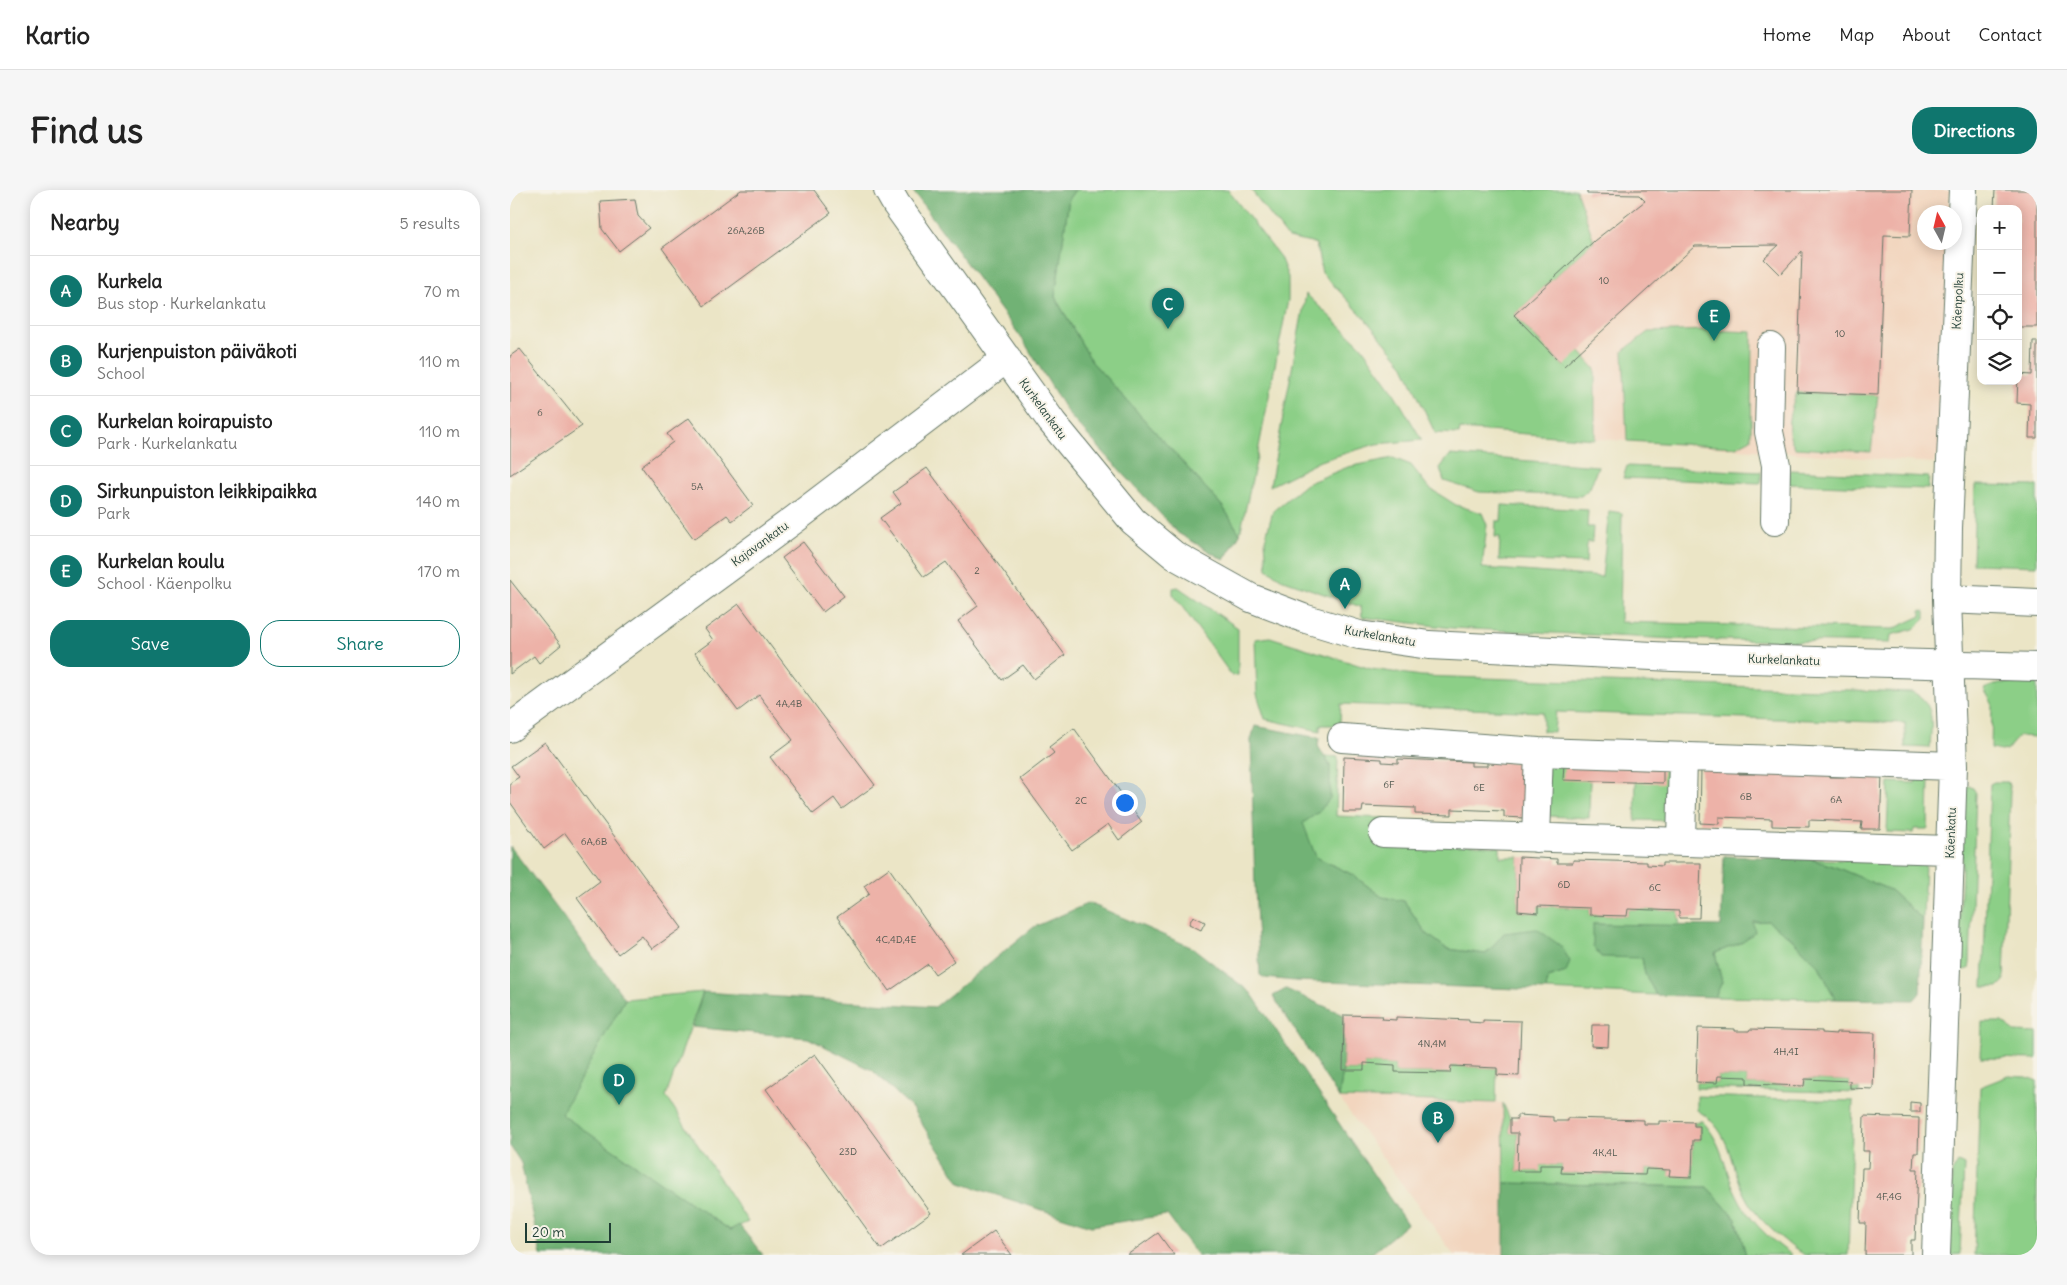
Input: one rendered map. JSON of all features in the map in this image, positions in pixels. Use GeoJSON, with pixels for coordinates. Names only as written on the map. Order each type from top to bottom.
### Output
{"type":"FeatureCollection","features":[{"type":"Feature","properties":{"kind":"street","name":"Kurkelankatu"},"geometry":{"type":"LineString","coordinates":[[888,190],[896,204],[1052,422],[1133,521],[1174,555],[1251,598],[1303,618],[1359,635],[1429,645],[1683,657],[2037,667]]}},
{"type":"Feature","properties":{"kind":"street","name":"Käenpolku"},"geometry":{"type":"LineString","coordinates":[[1953,412],[1964,190]]}},
{"type":"Feature","properties":{"kind":"street"},"geometry":{"type":"LineString","coordinates":[[1771,348],[1769,432],[1776,465],[1774,521]]}},
{"type":"Feature","properties":{"kind":"street","name":"Kajavankatu"},"geometry":{"type":"LineString","coordinates":[[510,728],[795,518],[1007,358]]}},
{"type":"Feature","properties":{"kind":"street","name":"Käenkatu"},"geometry":{"type":"LineString","coordinates":[[1936,1255],[1953,766],[1947,599],[1953,412]]}},
{"type":"Feature","properties":{"kind":"street"},"geometry":{"type":"LineString","coordinates":[[1947,599],[2037,603]]}},
{"type":"Feature","properties":{"kind":"street"},"geometry":{"type":"LineString","coordinates":[[1342,738],[1539,752],[1953,766]]}},
{"type":"Feature","properties":{"kind":"street"},"geometry":{"type":"LineString","coordinates":[[1536,838],[1539,752]]}},
{"type":"Feature","properties":{"kind":"street"},"geometry":{"type":"LineString","coordinates":[[1681,842],[1683,757]]}},
{"type":"Feature","properties":{"kind":"street"},"geometry":{"type":"LineString","coordinates":[[1383,834],[1950,850]]}},
{"type":"Feature","properties":{"kind":"shaded area"},"geometry":{"type":"Polygon","coordinates":[[[1576,190],[1950,190],[1949,205],[1917,205],[1917,250],[1948,250],[1940,450],[1933,463],[1460,429],[1514,315],[1594,241],[1576,190]]]}},
{"type":"Feature","properties":{"kind":"shaded area"},"geometry":{"type":"Polygon","coordinates":[[[1339,1098],[1503,1103],[1504,1255],[1454,1255],[1339,1098]]]}},
{"type":"Feature","properties":{"kind":"green space"},"geometry":{"type":"Polygon","coordinates":[[[912,190],[1075,190],[1069,198],[1055,297],[1092,362],[1223,507],[1240,534],[1224,560],[1178,533],[1069,415],[1023,340],[912,190]]]}},
{"type":"Feature","properties":{"kind":"green space"},"geometry":{"type":"Polygon","coordinates":[[[1075,190],[1228,190],[1280,257],[1288,277],[1288,300],[1240,534],[1223,507],[1092,362],[1055,297],[1069,198],[1075,190]]]}},
{"type":"Feature","properties":{"kind":"green space"},"geometry":{"type":"Polygon","coordinates":[[[1251,190],[1576,190],[1594,241],[1514,315],[1563,366],[1579,351],[1595,369],[1595,439],[1460,429],[1459,434],[1435,433],[1403,364],[1361,314],[1322,273],[1316,244],[1288,238],[1251,190]]]}},
{"type":"Feature","properties":{"kind":"green space"},"geometry":{"type":"Polygon","coordinates":[[[1306,294],[1361,346],[1391,388],[1422,440],[1376,444],[1320,461],[1270,486],[1306,294]]]}},
{"type":"Feature","properties":{"kind":"green space"},"geometry":{"type":"Polygon","coordinates":[[[1705,330],[1752,332],[1751,439],[1736,447],[1627,441],[1623,351],[1648,332],[1705,330]]]}},
{"type":"Feature","properties":{"kind":"green space"},"geometry":{"type":"Polygon","coordinates":[[[1797,392],[1878,395],[1871,452],[1795,448],[1789,433],[1789,420],[1797,392]]]}},
{"type":"Feature","properties":{"kind":"green space"},"geometry":{"type":"Polygon","coordinates":[[[1450,455],[1598,466],[1590,488],[1581,496],[1479,492],[1444,481],[1440,468],[1450,455]]]}},
{"type":"Feature","properties":{"kind":"green space"},"geometry":{"type":"Polygon","coordinates":[[[1393,458],[1411,465],[1429,488],[1456,505],[1482,513],[1487,525],[1482,568],[1602,577],[1609,511],[1622,513],[1620,622],[1893,629],[1921,616],[1921,610],[1925,611],[1925,619],[1914,629],[1891,635],[1890,643],[1674,639],[1452,628],[1362,617],[1361,607],[1284,580],[1267,569],[1265,540],[1273,511],[1306,484],[1348,467],[1393,458]]]}},
{"type":"Feature","properties":{"kind":"green space"},"geometry":{"type":"Polygon","coordinates":[[[1627,466],[1761,472],[1761,483],[1623,478],[1627,466]]]}},
{"type":"Feature","properties":{"kind":"green space"},"geometry":{"type":"Polygon","coordinates":[[[1790,470],[1929,477],[1928,489],[1788,484],[1790,470]]]}},
{"type":"Feature","properties":{"kind":"green space"},"geometry":{"type":"Polygon","coordinates":[[[1975,485],[2037,486],[2037,566],[1973,564],[1975,485]]]}},
{"type":"Feature","properties":{"kind":"green space"},"geometry":{"type":"Polygon","coordinates":[[[1502,505],[1588,510],[1587,527],[1593,527],[1592,542],[1587,542],[1586,563],[1499,560],[1500,537],[1495,537],[1496,521],[1501,521],[1502,505]]]}},
{"type":"Feature","properties":{"kind":"green space"},"geometry":{"type":"Polygon","coordinates":[[[1178,587],[1238,628],[1238,675],[1232,676],[1173,594],[1173,588],[1178,587]]]}},
{"type":"Feature","properties":{"kind":"green space"},"geometry":{"type":"Polygon","coordinates":[[[1270,637],[1371,669],[1421,676],[1912,692],[1925,702],[1929,709],[1931,716],[1930,748],[1905,747],[1905,723],[1556,712],[1554,732],[1543,731],[1543,712],[1341,704],[1340,725],[1320,725],[1320,731],[1265,719],[1257,694],[1255,639],[1270,637]]]}},
{"type":"Feature","properties":{"kind":"green space"},"geometry":{"type":"Polygon","coordinates":[[[1999,683],[2037,683],[2037,737],[2018,736],[2007,750],[2001,751],[1991,749],[1992,703],[1984,689],[1999,683]]]}},
{"type":"Feature","properties":{"kind":"green space"},"geometry":{"type":"Polygon","coordinates":[[[1255,726],[1319,738],[1318,746],[1330,766],[1330,798],[1319,812],[1303,823],[1316,857],[1353,875],[1382,897],[1404,901],[1426,933],[1447,949],[1486,954],[1504,933],[1537,929],[1561,946],[1570,961],[1566,972],[1548,978],[1546,990],[1295,981],[1265,978],[1260,975],[1255,889],[1251,740],[1255,726]]]}},
{"type":"Feature","properties":{"kind":"green space"},"geometry":{"type":"Polygon","coordinates":[[[1324,756],[1338,757],[1336,816],[1385,818],[1384,838],[1500,847],[1500,857],[1519,857],[1518,911],[1537,913],[1538,906],[1590,908],[1590,915],[1627,916],[1628,909],[1679,911],[1679,926],[1593,924],[1642,958],[1645,974],[1656,995],[1546,990],[1548,978],[1566,972],[1504,933],[1486,954],[1447,949],[1426,933],[1404,901],[1382,897],[1353,875],[1316,857],[1302,823],[1319,812],[1330,766],[1324,756]]]}},
{"type":"Feature","properties":{"kind":"green space"},"geometry":{"type":"Polygon","coordinates":[[[1548,762],[1564,763],[1590,780],[1589,818],[1547,816],[1548,762]]]}},
{"type":"Feature","properties":{"kind":"green space"},"geometry":{"type":"Polygon","coordinates":[[[1663,767],[1678,767],[1677,821],[1635,820],[1636,781],[1663,767]]]}},
{"type":"Feature","properties":{"kind":"green space"},"geometry":{"type":"Polygon","coordinates":[[[1917,776],[1929,777],[1928,829],[1914,829],[1913,833],[1887,832],[1889,782],[1915,783],[1917,776]]]}},
{"type":"Feature","properties":{"kind":"green space"},"geometry":{"type":"Polygon","coordinates":[[[1994,782],[2008,782],[2010,791],[2004,981],[1998,987],[1983,987],[1990,784],[1994,782]]]}},
{"type":"Feature","properties":{"kind":"green space"},"geometry":{"type":"Polygon","coordinates":[[[1965,784],[1973,788],[1976,793],[1970,963],[1969,969],[1958,971],[1965,784]]]}},
{"type":"Feature","properties":{"kind":"green space"},"geometry":{"type":"Polygon","coordinates":[[[510,846],[625,999],[561,1114],[730,1230],[739,1225],[763,1255],[541,1255],[521,1163],[510,1146],[510,846]]]}},
{"type":"Feature","properties":{"kind":"green space"},"geometry":{"type":"Polygon","coordinates":[[[1724,856],[1810,859],[1833,866],[1890,890],[1923,920],[1920,993],[1914,1000],[1835,999],[1819,966],[1791,938],[1768,921],[1753,922],[1755,932],[1743,942],[1715,953],[1722,982],[1715,997],[1656,995],[1645,974],[1642,958],[1601,957],[1593,946],[1593,924],[1721,926],[1724,856]]]}},
{"type":"Feature","properties":{"kind":"green space"},"geometry":{"type":"Polygon","coordinates":[[[1810,859],[1925,862],[1923,920],[1890,890],[1833,866],[1810,859]]]}},
{"type":"Feature","properties":{"kind":"green space"},"geometry":{"type":"Polygon","coordinates":[[[1089,903],[1193,948],[1251,993],[1407,1224],[1370,1255],[1197,1255],[1167,1215],[1091,1226],[960,1183],[911,1107],[872,1070],[808,1038],[692,1027],[703,992],[935,1007],[1034,927],[1089,903]]]}},
{"type":"Feature","properties":{"kind":"green space"},"geometry":{"type":"Polygon","coordinates":[[[1768,921],[1782,930],[1819,966],[1835,999],[1715,997],[1722,982],[1715,953],[1743,942],[1753,922],[1768,921]]]}},
{"type":"Feature","properties":{"kind":"green space"},"geometry":{"type":"Polygon","coordinates":[[[1286,989],[1344,1015],[1343,1070],[1339,1098],[1273,996],[1286,989]]]}},
{"type":"Feature","properties":{"kind":"green space"},"geometry":{"type":"Polygon","coordinates":[[[703,992],[666,1096],[748,1222],[730,1230],[560,1114],[625,999],[703,992]]]}},
{"type":"Feature","properties":{"kind":"green space"},"geometry":{"type":"Polygon","coordinates":[[[1982,1022],[2002,1022],[2015,1032],[2037,1033],[2037,1059],[1981,1058],[1982,1022]]]}},
{"type":"Feature","properties":{"kind":"green space"},"geometry":{"type":"Polygon","coordinates":[[[1364,1063],[1395,1065],[1395,1072],[1450,1073],[1451,1066],[1497,1068],[1496,1103],[1339,1098],[1343,1070],[1363,1070],[1364,1063]]]}},
{"type":"Feature","properties":{"kind":"green space"},"geometry":{"type":"Polygon","coordinates":[[[1718,1076],[1747,1077],[1747,1084],[1804,1086],[1805,1079],[1850,1081],[1850,1088],[1859,1089],[1859,1093],[1696,1088],[1696,1082],[1717,1083],[1718,1076]]]}},
{"type":"Feature","properties":{"kind":"green space"},"geometry":{"type":"Polygon","coordinates":[[[2008,1076],[2027,1077],[2037,1081],[2037,1255],[1974,1255],[1980,1087],[2008,1076]]]}},
{"type":"Feature","properties":{"kind":"green space"},"geometry":{"type":"Polygon","coordinates":[[[1697,1096],[1853,1101],[1848,1255],[1803,1254],[1797,1251],[1762,1220],[1744,1194],[1724,1138],[1718,1128],[1697,1110],[1697,1096]]]}},
{"type":"Feature","properties":{"kind":"green space"},"geometry":{"type":"Polygon","coordinates":[[[1503,1103],[1510,1119],[1510,1133],[1518,1133],[1517,1171],[1539,1171],[1540,1165],[1562,1165],[1562,1173],[1645,1175],[1646,1169],[1670,1170],[1670,1176],[1692,1177],[1693,1140],[1700,1140],[1700,1126],[1694,1126],[1694,1122],[1702,1121],[1715,1138],[1732,1183],[1746,1212],[1767,1235],[1792,1255],[1746,1255],[1736,1219],[1707,1187],[1504,1183],[1503,1103]]]}},
{"type":"Feature","properties":{"kind":"green space"},"geometry":{"type":"Polygon","coordinates":[[[1958,1162],[1964,1165],[1960,1254],[1951,1255],[1949,1250],[1952,1172],[1958,1162]]]}},
{"type":"Feature","properties":{"kind":"green space"},"geometry":{"type":"Polygon","coordinates":[[[1504,1183],[1707,1187],[1736,1219],[1746,1255],[1504,1255],[1504,1183]]]}},
{"type":"Feature","properties":{"kind":"building"},"geometry":{"type":"Polygon","coordinates":[[[741,190],[814,190],[831,213],[704,306],[662,248],[741,190]]]}},
{"type":"Feature","properties":{"kind":"building"},"geometry":{"type":"Polygon","coordinates":[[[1587,190],[1912,190],[1910,236],[1884,235],[1878,395],[1797,392],[1802,251],[1780,275],[1764,259],[1779,245],[1695,246],[1564,366],[1514,315],[1594,241],[1645,201],[1639,195],[1587,194],[1587,190]]]}},
{"type":"Feature","properties":{"kind":"building"},"geometry":{"type":"Polygon","coordinates":[[[1995,190],[2037,190],[2037,327],[2022,327],[2022,205],[1994,205],[1995,190]]]}},
{"type":"Feature","properties":{"kind":"building"},"geometry":{"type":"Polygon","coordinates":[[[635,199],[638,216],[649,228],[619,251],[602,229],[600,201],[635,199]]]}},
{"type":"Feature","properties":{"kind":"building"},"geometry":{"type":"Polygon","coordinates":[[[2033,341],[2037,341],[2037,438],[2029,438],[2030,404],[2017,403],[2018,385],[2022,385],[2022,374],[2032,375],[2033,341]]]}},
{"type":"Feature","properties":{"kind":"building"},"geometry":{"type":"Polygon","coordinates":[[[520,349],[582,426],[510,475],[510,356],[520,349]]]}},
{"type":"Feature","properties":{"kind":"building"},"geometry":{"type":"Polygon","coordinates":[[[689,418],[753,505],[732,521],[727,515],[694,539],[641,466],[673,442],[667,434],[689,418]]]}},
{"type":"Feature","properties":{"kind":"building"},"geometry":{"type":"Polygon","coordinates":[[[927,468],[1065,655],[1034,679],[1023,665],[1002,680],[958,621],[978,606],[946,562],[924,577],[880,518],[901,503],[893,492],[927,468]]]}},
{"type":"Feature","properties":{"kind":"building"},"geometry":{"type":"Polygon","coordinates":[[[803,542],[844,596],[823,612],[782,558],[803,542]]]}},
{"type":"Feature","properties":{"kind":"building"},"geometry":{"type":"Polygon","coordinates":[[[510,580],[561,645],[539,663],[534,656],[510,674],[510,580]]]}},
{"type":"Feature","properties":{"kind":"building"},"geometry":{"type":"Polygon","coordinates":[[[739,604],[875,785],[842,809],[834,798],[813,814],[770,757],[793,740],[759,695],[738,711],[695,653],[713,640],[705,629],[739,604]]]}},
{"type":"Feature","properties":{"kind":"building"},"geometry":{"type":"Polygon","coordinates":[[[1074,728],[1142,822],[1119,840],[1108,824],[1072,850],[1020,779],[1054,753],[1049,747],[1074,728]]]}},
{"type":"Feature","properties":{"kind":"building"},"geometry":{"type":"Polygon","coordinates":[[[545,742],[682,928],[652,949],[642,936],[618,954],[577,898],[600,881],[565,833],[544,849],[510,802],[510,783],[519,777],[511,766],[545,742]]]}},
{"type":"Feature","properties":{"kind":"building"},"geometry":{"type":"Polygon","coordinates":[[[1344,757],[1382,759],[1382,762],[1398,763],[1398,759],[1471,762],[1471,766],[1487,766],[1487,762],[1525,763],[1524,818],[1504,817],[1504,811],[1452,809],[1452,815],[1415,814],[1415,808],[1363,806],[1362,812],[1343,812],[1344,757]]]}},
{"type":"Feature","properties":{"kind":"building"},"geometry":{"type":"Polygon","coordinates":[[[1564,762],[1663,765],[1663,783],[1563,780],[1564,762]]]}},
{"type":"Feature","properties":{"kind":"building"},"geometry":{"type":"Polygon","coordinates":[[[1701,769],[1739,770],[1739,774],[1755,774],[1755,771],[1828,773],[1828,777],[1844,777],[1845,774],[1882,775],[1880,829],[1861,829],[1862,822],[1809,820],[1809,827],[1772,826],[1772,819],[1719,817],[1719,824],[1700,823],[1701,769]]]}},
{"type":"Feature","properties":{"kind":"building"},"geometry":{"type":"Polygon","coordinates":[[[1519,857],[1557,859],[1557,863],[1573,863],[1573,860],[1647,862],[1647,865],[1662,866],[1662,863],[1701,863],[1699,918],[1679,918],[1679,911],[1628,909],[1627,916],[1590,915],[1590,908],[1538,906],[1538,913],[1518,911],[1519,857]]]}},
{"type":"Feature","properties":{"kind":"building"},"geometry":{"type":"Polygon","coordinates":[[[889,868],[954,961],[935,974],[928,964],[889,991],[837,917],[869,894],[864,886],[889,868]]]}},
{"type":"Feature","properties":{"kind":"building"},"geometry":{"type":"Polygon","coordinates":[[[1193,916],[1205,922],[1201,930],[1189,924],[1193,916]]]}},
{"type":"Feature","properties":{"kind":"building"},"geometry":{"type":"Polygon","coordinates":[[[1344,1015],[1383,1016],[1382,1019],[1396,1020],[1396,1017],[1469,1020],[1469,1022],[1483,1023],[1483,1020],[1521,1021],[1519,1076],[1497,1075],[1497,1068],[1451,1066],[1450,1073],[1395,1072],[1395,1065],[1364,1063],[1364,1070],[1343,1070],[1344,1015]]]}},
{"type":"Feature","properties":{"kind":"building"},"geometry":{"type":"Polygon","coordinates":[[[1592,1025],[1609,1025],[1608,1047],[1591,1046],[1592,1025]]]}},
{"type":"Feature","properties":{"kind":"building"},"geometry":{"type":"Polygon","coordinates":[[[1698,1028],[1735,1029],[1735,1031],[1749,1031],[1750,1029],[1822,1031],[1822,1033],[1836,1034],[1836,1032],[1875,1033],[1873,1089],[1850,1088],[1850,1081],[1805,1079],[1804,1086],[1747,1084],[1747,1077],[1718,1076],[1717,1083],[1696,1082],[1698,1028]]]}},
{"type":"Feature","properties":{"kind":"building"},"geometry":{"type":"Polygon","coordinates":[[[815,1054],[931,1213],[881,1249],[766,1089],[815,1054]]]}},
{"type":"Feature","properties":{"kind":"building"},"geometry":{"type":"Polygon","coordinates":[[[1910,1102],[1920,1103],[1920,1112],[1910,1112],[1910,1102]]]}},
{"type":"Feature","properties":{"kind":"building"},"geometry":{"type":"Polygon","coordinates":[[[1517,1115],[1553,1117],[1553,1121],[1568,1121],[1568,1118],[1644,1120],[1644,1124],[1659,1124],[1659,1121],[1694,1122],[1694,1126],[1700,1126],[1700,1140],[1693,1140],[1692,1177],[1669,1176],[1670,1170],[1646,1169],[1645,1175],[1561,1173],[1562,1165],[1540,1165],[1540,1171],[1517,1171],[1518,1133],[1510,1133],[1510,1119],[1517,1119],[1517,1115]]]}},
{"type":"Feature","properties":{"kind":"building"},"geometry":{"type":"Polygon","coordinates":[[[1864,1116],[1919,1118],[1918,1153],[1914,1153],[1913,1169],[1918,1169],[1915,1240],[1911,1240],[1911,1255],[1865,1255],[1866,1223],[1860,1223],[1862,1168],[1868,1168],[1869,1151],[1863,1151],[1864,1116]]]}},
{"type":"Feature","properties":{"kind":"building"},"geometry":{"type":"Polygon","coordinates":[[[994,1231],[1012,1255],[961,1255],[994,1231]]]}},
{"type":"Feature","properties":{"kind":"building"},"geometry":{"type":"Polygon","coordinates":[[[1158,1233],[1174,1255],[1127,1255],[1158,1233]]]}},
{"type":"Feature","properties":{"kind":"place","name":"Kurkelan koirapuisto"},"geometry":{"type":"Point","coordinates":[1168,329]}},
{"type":"Feature","properties":{"kind":"place","name":"Kurkelan koulu"},"geometry":{"type":"Point","coordinates":[1714,341]}},
{"type":"Feature","properties":{"kind":"place","name":"Kurkela"},"geometry":{"type":"Point","coordinates":[1345,609]}},
{"type":"Feature","properties":{"kind":"place","name":"Sirkunpuiston leikkipaikka"},"geometry":{"type":"Point","coordinates":[619,1105]}},
{"type":"Feature","properties":{"kind":"place","name":"Kurjenpuiston päiväkoti"},"geometry":{"type":"Point","coordinates":[1438,1143]}}]}
